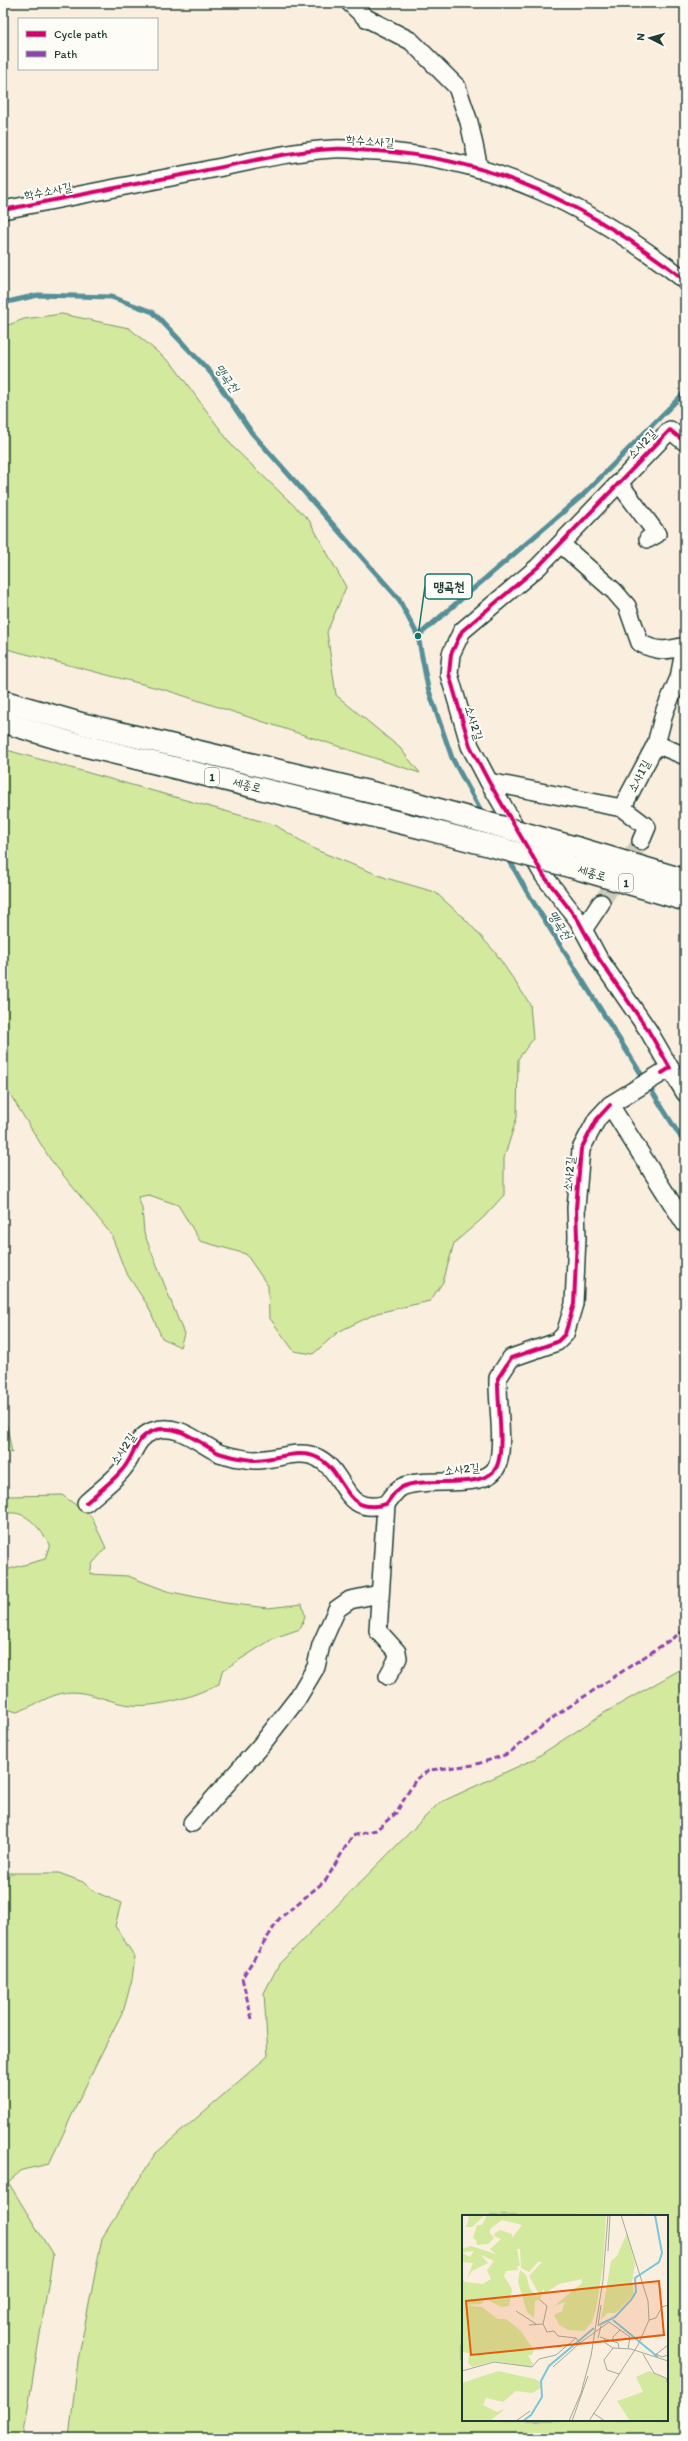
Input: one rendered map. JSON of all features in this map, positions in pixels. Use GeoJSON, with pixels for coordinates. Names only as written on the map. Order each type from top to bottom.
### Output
{"type":"FeatureCollection","features":[{"type":"Feature","properties":{"kind":"main road","name":"세종로"},"geometry":{"type":"LineString","coordinates":[[3,701],[83,724],[412,802],[578,848],[685,880]]}},
{"type":"Feature","properties":{"kind":"main road","name":"세종로"},"geometry":{"type":"LineString","coordinates":[[3,722],[73,743],[422,828],[568,866],[685,900]]}},
{"type":"Feature","properties":{"kind":"street"},"geometry":{"type":"LineString","coordinates":[[350,3],[366,18],[411,41],[457,87],[469,122],[479,168]]}},
{"type":"Feature","properties":{"kind":"street","name":"학수소사길"},"geometry":{"type":"LineString","coordinates":[[3,210],[246,162],[334,149],[432,156],[479,168],[535,188],[591,215],[644,248],[685,280]]}},
{"type":"Feature","properties":{"kind":"street","name":"소사2길"},"geometry":{"type":"LineString","coordinates":[[86,1503],[123,1470],[141,1437],[154,1431],[168,1428],[185,1434],[218,1453],[244,1459],[255,1460],[305,1454],[317,1457],[328,1464],[346,1490],[360,1505],[373,1508],[386,1504],[393,1494],[402,1487],[414,1483],[479,1480],[492,1474],[497,1467],[500,1454],[498,1378],[503,1368],[511,1358],[557,1342],[565,1334],[574,1304],[577,1237],[576,1208],[581,1149],[597,1119],[613,1104],[666,1070],[648,1030],[599,959],[583,930],[544,876],[489,782],[470,746],[449,674],[451,654],[462,631],[538,567],[670,430],[685,442]]}},
{"type":"Feature","properties":{"kind":"street"},"geometry":{"type":"LineString","coordinates":[[618,484],[657,534],[648,539]]}},
{"type":"Feature","properties":{"kind":"street"},"geometry":{"type":"LineString","coordinates":[[560,544],[614,591],[627,606],[640,643],[652,649],[666,652],[685,646]]}},
{"type":"Feature","properties":{"kind":"street","name":"소사1길"},"geometry":{"type":"LineString","coordinates":[[622,808],[656,744],[666,710],[679,678],[685,646]]}},
{"type":"Feature","properties":{"kind":"street"},"geometry":{"type":"LineString","coordinates":[[656,744],[685,756]]}},
{"type":"Feature","properties":{"kind":"street"},"geometry":{"type":"LineString","coordinates":[[489,782],[622,808],[647,827],[641,841]]}},
{"type":"Feature","properties":{"kind":"street"},"geometry":{"type":"LineString","coordinates":[[583,930],[601,903]]}},
{"type":"Feature","properties":{"kind":"street"},"geometry":{"type":"LineString","coordinates":[[666,1070],[685,1093]]}},
{"type":"Feature","properties":{"kind":"street"},"geometry":{"type":"LineString","coordinates":[[613,1104],[685,1224]]}},
{"type":"Feature","properties":{"kind":"street"},"geometry":{"type":"LineString","coordinates":[[386,1504],[379,1594],[378,1631],[397,1652],[398,1658],[388,1676]]}},
{"type":"Feature","properties":{"kind":"street"},"geometry":{"type":"LineString","coordinates":[[192,1823],[262,1744],[297,1699],[316,1667],[321,1645],[337,1609],[350,1600],[379,1594]]}},
{"type":"Feature","properties":{"kind":"green space"},"geometry":{"type":"Polygon","coordinates":[[[62,314],[129,328],[173,365],[233,447],[309,520],[346,587],[327,632],[336,695],[400,748],[420,773],[169,691],[3,648],[3,327],[24,319],[62,314]]]}},
{"type":"Feature","properties":{"kind":"green space"},"geometry":{"type":"Polygon","coordinates":[[[3,749],[275,825],[316,850],[386,878],[435,892],[466,920],[495,952],[530,1004],[533,1039],[518,1059],[517,1117],[504,1158],[504,1195],[483,1218],[454,1243],[443,1282],[430,1301],[377,1313],[338,1332],[313,1354],[294,1351],[269,1317],[268,1286],[246,1254],[200,1241],[178,1205],[149,1195],[138,1197],[142,1208],[144,1233],[184,1334],[180,1347],[162,1338],[148,1306],[125,1271],[111,1234],[50,1159],[3,1083],[3,749]]]}},
{"type":"Feature","properties":{"kind":"green space"},"geometry":{"type":"Polygon","coordinates":[[[3,1418],[7,1426],[12,1453],[3,1450],[3,1418]]]}},
{"type":"Feature","properties":{"kind":"green space"},"geometry":{"type":"Polygon","coordinates":[[[3,1491],[9,1496],[62,1495],[91,1516],[106,1548],[92,1564],[90,1574],[128,1576],[167,1591],[225,1603],[268,1608],[302,1604],[305,1616],[300,1629],[274,1638],[222,1671],[219,1684],[196,1694],[170,1702],[131,1705],[89,1694],[67,1692],[17,1712],[3,1708],[3,1577],[9,1569],[45,1559],[50,1544],[36,1525],[25,1516],[11,1513],[3,1514],[3,1491]]]}},
{"type":"Feature","properties":{"kind":"green space"},"geometry":{"type":"Polygon","coordinates":[[[685,1667],[685,2438],[69,2438],[78,2360],[102,2238],[155,2154],[268,2056],[264,1993],[279,1964],[439,1803],[534,1759],[604,1713],[685,1667]]]}},
{"type":"Feature","properties":{"kind":"green space"},"geometry":{"type":"Polygon","coordinates":[[[3,1873],[59,1873],[83,1882],[93,1891],[121,1903],[115,1926],[135,1957],[132,1979],[124,2009],[96,2064],[49,2164],[22,2170],[8,2182],[53,2255],[23,2438],[3,2438],[3,1873]]]}},
{"type":"Feature","properties":{"kind":"waterway","name":"맹곡천"},"geometry":{"type":"LineString","coordinates":[[3,303],[38,295],[111,297],[153,312],[211,373],[252,433],[398,598],[418,636],[428,688],[452,758],[484,816]]}},
{"type":"Feature","properties":{"kind":"waterway"},"geometry":{"type":"LineString","coordinates":[[418,636],[583,495],[685,392]]}},
{"type":"Feature","properties":{"kind":"waterway","name":"맹곡천"},"geometry":{"type":"LineString","coordinates":[[507,856],[527,892],[685,1144]]}},
{"type":"Feature","properties":{"kind":"tunnel"},"geometry":{"type":"LineString","coordinates":[[601,903],[641,841]]}},
{"type":"Feature","properties":{"kind":"marked path"},"geometry":{"type":"LineString","coordinates":[[252,2019],[242,1978],[279,1919],[326,1880],[352,1836],[376,1830],[396,1813],[416,1779],[430,1770],[474,1765],[508,1754],[555,1716],[685,1630]]}},
{"type":"Feature","properties":{"kind":"cycle path"},"geometry":{"type":"LineString","coordinates":[[3,210],[284,155],[333,149],[377,151],[421,156],[463,164],[502,176],[541,191],[578,209],[614,230],[685,280]]}},
{"type":"Feature","properties":{"kind":"cycle path"},"geometry":{"type":"LineString","coordinates":[[662,1073],[670,1068],[648,1030],[599,959],[578,920],[544,876],[489,782],[470,746],[449,674],[451,654],[462,631],[538,567],[670,430],[685,442]]}},
{"type":"Feature","properties":{"kind":"cycle path"},"geometry":{"type":"LineString","coordinates":[[86,1503],[122,1470],[142,1438],[153,1431],[162,1429],[179,1431],[219,1453],[244,1459],[263,1460],[295,1454],[311,1455],[318,1458],[335,1473],[353,1499],[361,1504],[372,1506],[386,1504],[397,1490],[412,1484],[425,1482],[468,1481],[481,1479],[491,1474],[497,1466],[501,1436],[498,1378],[511,1358],[557,1342],[565,1334],[574,1304],[577,1237],[576,1208],[581,1149],[597,1119],[610,1105]]}},
{"type":"Feature","properties":{"kind":"place","name":"맹곡천"},"geometry":{"type":"Point","coordinates":[418,636]}}]}
